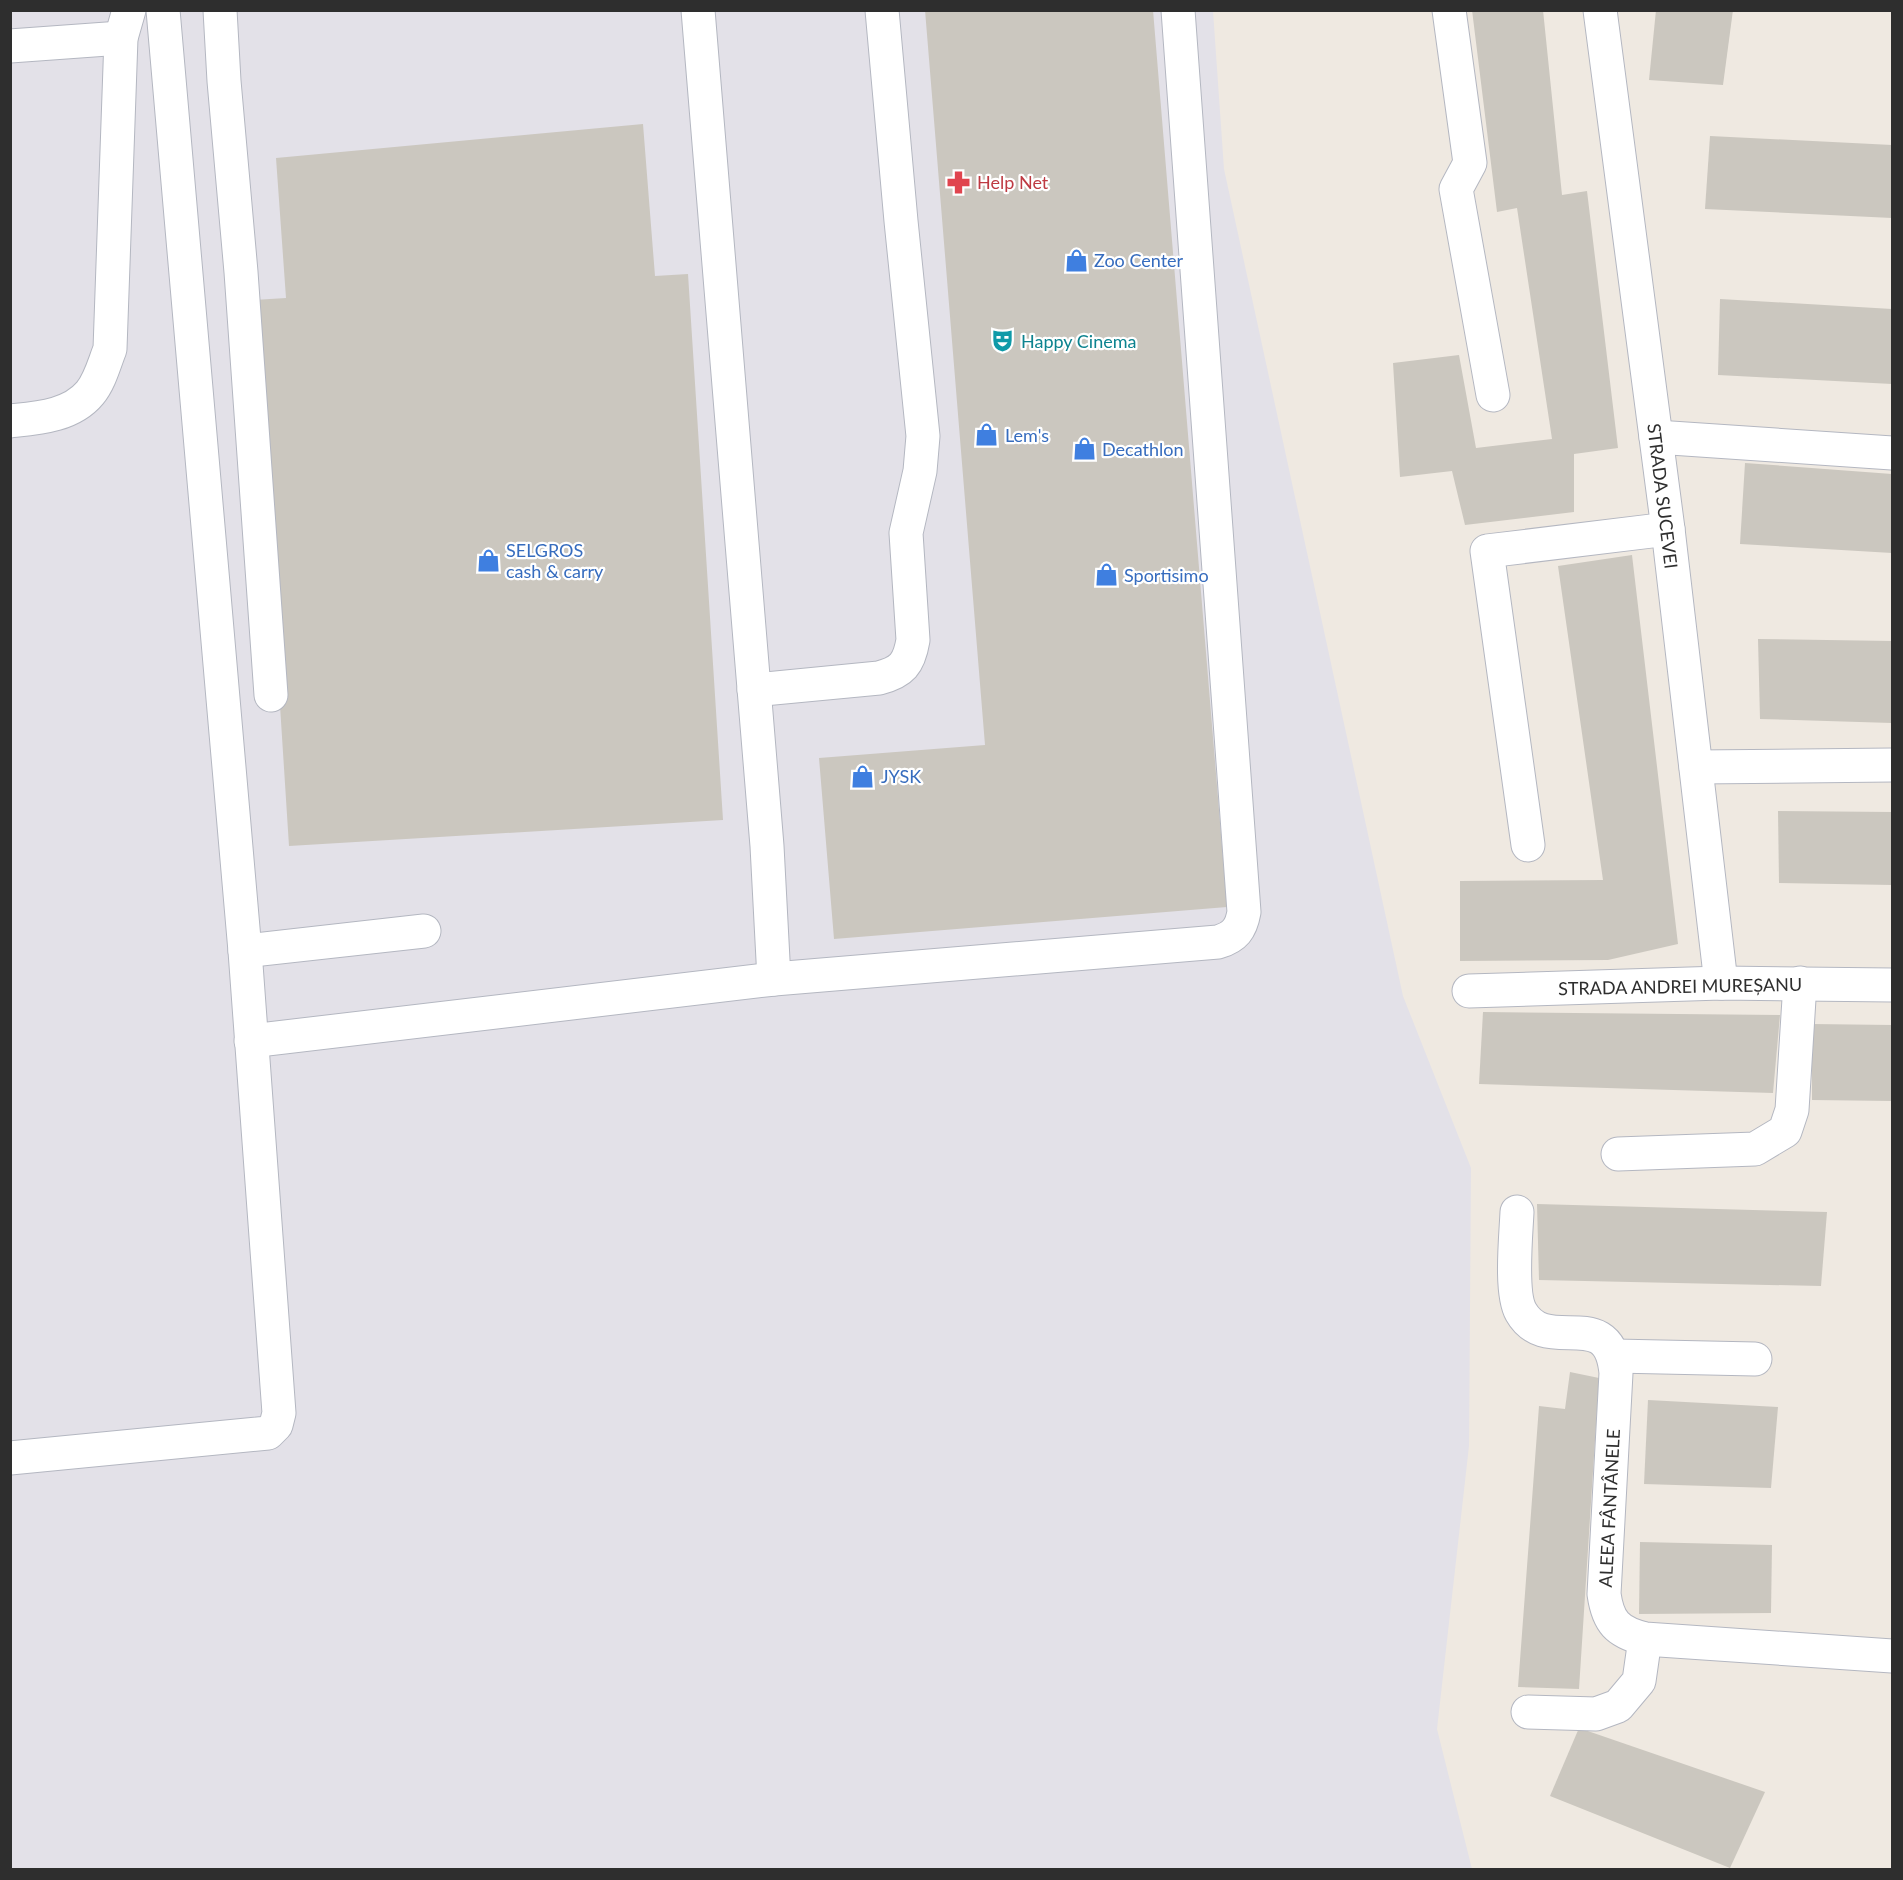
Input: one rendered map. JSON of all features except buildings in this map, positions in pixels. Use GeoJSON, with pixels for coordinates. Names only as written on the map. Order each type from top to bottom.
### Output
{"type":"FeatureCollection","features":[{"type":"Feature","properties":{"kind":"street"},"geometry":{"type":"LineString","coordinates":[[10,1458],[268,1433],[276,1425],[279,1413],[245,951],[163,10]]}},
{"type":"Feature","properties":{"kind":"street"},"geometry":{"type":"LineString","coordinates":[[220,10],[271,695]]}},
{"type":"Feature","properties":{"kind":"street"},"geometry":{"type":"LineString","coordinates":[[698,10],[767,846],[774,979]]}},
{"type":"Feature","properties":{"kind":"street"},"geometry":{"type":"LineString","coordinates":[[754,690],[893,675],[904,666],[911,654],[913,640],[906,532],[920,471],[922,436],[900,221],[882,10]]}},
{"type":"Feature","properties":{"kind":"street"},"geometry":{"type":"LineString","coordinates":[[251,1041],[774,979],[1218,942],[1228,939],[1236,932],[1242,923],[1244,912],[1178,10]]}},
{"type":"Feature","properties":{"kind":"street"},"geometry":{"type":"LineString","coordinates":[[1449,10],[1470,163],[1456,189],[1493,395]]}},
{"type":"Feature","properties":{"kind":"street","name":"STRADA SUCEVEI"},"geometry":{"type":"LineString","coordinates":[[1599,10],[1668,529],[1721,983]]}},
{"type":"Feature","properties":{"kind":"street"},"geometry":{"type":"LineString","coordinates":[[10,46],[125,24],[110,349],[90,393],[75,407],[40,418],[10,421]]}},
{"type":"Feature","properties":{"kind":"street"},"geometry":{"type":"LineString","coordinates":[[1656,436],[1893,453]]}},
{"type":"Feature","properties":{"kind":"street"},"geometry":{"type":"LineString","coordinates":[[1528,845],[1487,551],[1668,529]]}},
{"type":"Feature","properties":{"kind":"street"},"geometry":{"type":"LineString","coordinates":[[1696,767],[1893,765]]}},
{"type":"Feature","properties":{"kind":"street"},"geometry":{"type":"LineString","coordinates":[[245,951],[424,931]]}},
{"type":"Feature","properties":{"kind":"street","name":"STRADA ANDREI MUREȘANU"},"geometry":{"type":"LineString","coordinates":[[1468,991],[1721,983],[1893,985]]}},
{"type":"Feature","properties":{"kind":"street"},"geometry":{"type":"LineString","coordinates":[[1618,1154],[1755,1149],[1785,1131],[1792,1110],[1800,983]]}},
{"type":"Feature","properties":{"kind":"street"},"geometry":{"type":"LineString","coordinates":[[1517,1212],[1516,1297],[1520,1311],[1529,1323],[1543,1331],[1554,1333],[1588,1332],[1603,1340],[1615,1356],[1755,1359]]}},
{"type":"Feature","properties":{"kind":"street","name":"ALEEA FÂNTÂNELE"},"geometry":{"type":"LineString","coordinates":[[1615,1356],[1604,1594],[1607,1613],[1616,1625],[1628,1635],[1645,1639],[1893,1656]]}},
{"type":"Feature","properties":{"kind":"street"},"geometry":{"type":"LineString","coordinates":[[1528,1712],[1596,1714],[1618,1706],[1639,1681],[1645,1639]]}},
{"type":"Feature","properties":{"kind":"shaded area"},"geometry":{"type":"Polygon","coordinates":[[[11,11],[1213,11],[1224,169],[1403,996],[1471,1168],[1469,1446],[1437,1729],[1472,1869],[11,1870],[11,11]]]}},
{"type":"Feature","properties":{"kind":"place","name":"Help Net"},"geometry":{"type":"Point","coordinates":[959,182]}},
{"type":"Feature","properties":{"kind":"place","name":"Zoo Center"},"geometry":{"type":"Point","coordinates":[1076,260]}},
{"type":"Feature","properties":{"kind":"place","name":"Happy Cinema"},"geometry":{"type":"Point","coordinates":[1003,341]}},
{"type":"Feature","properties":{"kind":"place","name":"Lem's"},"geometry":{"type":"Point","coordinates":[987,435]}},
{"type":"Feature","properties":{"kind":"place","name":"Decathlon"},"geometry":{"type":"Point","coordinates":[1084,449]}},
{"type":"Feature","properties":{"kind":"place","name":"SELGROS cash & carry"},"geometry":{"type":"Point","coordinates":[488,560]}},
{"type":"Feature","properties":{"kind":"place","name":"Sportisimo"},"geometry":{"type":"Point","coordinates":[1106,575]}},
{"type":"Feature","properties":{"kind":"place","name":"JYSK"},"geometry":{"type":"Point","coordinates":[863,776]}}]}
